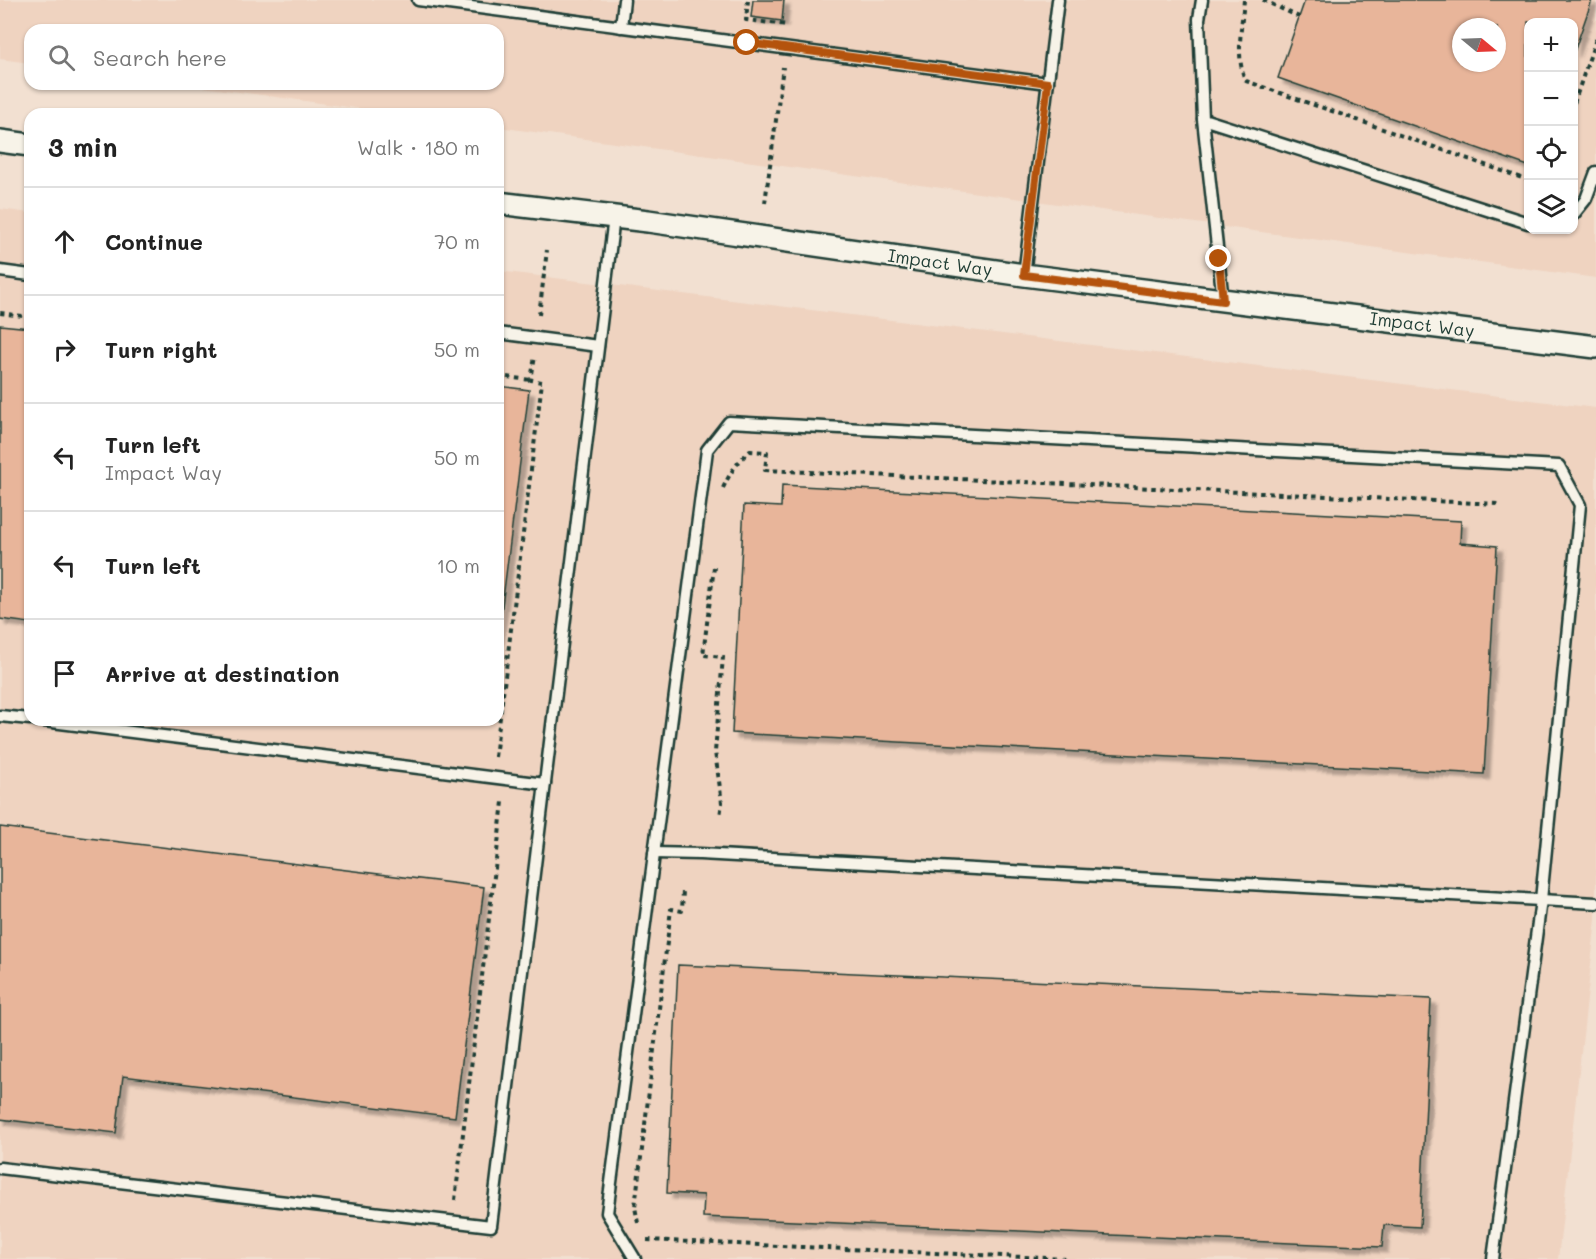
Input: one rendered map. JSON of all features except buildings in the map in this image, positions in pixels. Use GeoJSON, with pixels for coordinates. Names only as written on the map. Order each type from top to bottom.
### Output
{"type":"FeatureCollection","features":[{"type":"Feature","properties":{"kind":"street"},"geometry":{"type":"LineString","coordinates":[[0,141],[24,144]]}},
{"type":"Feature","properties":{"kind":"street","name":"Impact Way"},"geometry":{"type":"LineString","coordinates":[[504,204],[1024,275],[1596,347]]}},
{"type":"Feature","properties":{"kind":"lane"},"geometry":{"type":"LineString","coordinates":[[418,0],[1048,83]]}},
{"type":"Feature","properties":{"kind":"lane"},"geometry":{"type":"LineString","coordinates":[[621,27],[624,0]]}},
{"type":"Feature","properties":{"kind":"lane"},"geometry":{"type":"LineString","coordinates":[[1024,275],[1058,0]]}},
{"type":"Feature","properties":{"kind":"lane"},"geometry":{"type":"LineString","coordinates":[[1202,0],[1199,19],[1203,118],[1223,301]]}},
{"type":"Feature","properties":{"kind":"lane"},"geometry":{"type":"LineString","coordinates":[[1203,118],[1524,222]]}},
{"type":"Feature","properties":{"kind":"lane"},"geometry":{"type":"LineString","coordinates":[[1578,209],[1586,199],[1596,172]]}},
{"type":"Feature","properties":{"kind":"lane"},"geometry":{"type":"LineString","coordinates":[[0,1168],[491,1226],[614,217]]}},
{"type":"Feature","properties":{"kind":"lane"},"geometry":{"type":"LineString","coordinates":[[0,271],[24,273]]}},
{"type":"Feature","properties":{"kind":"lane"},"geometry":{"type":"LineString","coordinates":[[504,334],[598,346]]}},
{"type":"Feature","properties":{"kind":"lane"},"geometry":{"type":"LineString","coordinates":[[634,1259],[607,1212],[707,450],[729,422],[1559,466],[1580,505],[1541,900],[1493,1259]]}},
{"type":"Feature","properties":{"kind":"lane"},"geometry":{"type":"LineString","coordinates":[[0,716],[24,718]]}},
{"type":"Feature","properties":{"kind":"lane"},"geometry":{"type":"LineString","coordinates":[[84,726],[545,784]]}},
{"type":"Feature","properties":{"kind":"lane"},"geometry":{"type":"LineString","coordinates":[[654,853],[1596,903]]}},
{"type":"Feature","properties":{"kind":"path"},"geometry":{"type":"LineString","coordinates":[[748,0],[746,20],[788,26]]}},
{"type":"Feature","properties":{"kind":"path"},"geometry":{"type":"LineString","coordinates":[[1244,0],[1241,72],[1246,81],[1524,179]]}},
{"type":"Feature","properties":{"kind":"path"},"geometry":{"type":"LineString","coordinates":[[1263,0],[1299,17]]}},
{"type":"Feature","properties":{"kind":"path"},"geometry":{"type":"LineString","coordinates":[[1578,91],[1596,39]]}},
{"type":"Feature","properties":{"kind":"path"},"geometry":{"type":"LineString","coordinates":[[765,203],[783,66]]}},
{"type":"Feature","properties":{"kind":"path"},"geometry":{"type":"LineString","coordinates":[[539,315],[547,250]]}},
{"type":"Feature","properties":{"kind":"path"},"geometry":{"type":"LineString","coordinates":[[0,313],[24,316]]}},
{"type":"Feature","properties":{"kind":"path"},"geometry":{"type":"LineString","coordinates":[[531,380],[535,356]]}},
{"type":"Feature","properties":{"kind":"path"},"geometry":{"type":"LineString","coordinates":[[504,377],[542,382],[504,685]]}},
{"type":"Feature","properties":{"kind":"path"},"geometry":{"type":"LineString","coordinates":[[722,499],[723,488],[730,473],[750,451],[767,452],[765,470],[1499,504]]}},
{"type":"Feature","properties":{"kind":"path"},"geometry":{"type":"LineString","coordinates":[[714,566],[703,655],[723,657],[715,752],[722,803],[720,816]]}},
{"type":"Feature","properties":{"kind":"path"},"geometry":{"type":"LineString","coordinates":[[495,757],[499,726]]}},
{"type":"Feature","properties":{"kind":"path"},"geometry":{"type":"LineString","coordinates":[[455,1200],[503,802]]}},
{"type":"Feature","properties":{"kind":"path"},"geometry":{"type":"LineString","coordinates":[[640,1230],[635,1207],[671,909],[682,911],[683,890]]}},
{"type":"Feature","properties":{"kind":"path"},"geometry":{"type":"LineString","coordinates":[[645,1240],[1068,1259]]}},
{"type":"Feature","properties":{"kind":"shaded area"},"geometry":{"type":"Polygon","coordinates":[[[0,0],[1596,0],[1596,278],[504,128],[504,108],[356,108],[225,90],[504,90],[504,24],[24,24],[24,62],[0,59],[0,0]]]}},
{"type":"Feature","properties":{"kind":"shaded area"},"geometry":{"type":"Polygon","coordinates":[[[0,209],[24,212],[24,726],[504,726],[504,272],[1596,408],[1596,919],[1558,1259],[0,1259],[0,209]]]}},
{"type":"Feature","properties":{"kind":"route"},"geometry":{"type":"LineString","coordinates":[[747,43],[1048,83],[1024,275],[1223,301],[1219,259]]}}]}
